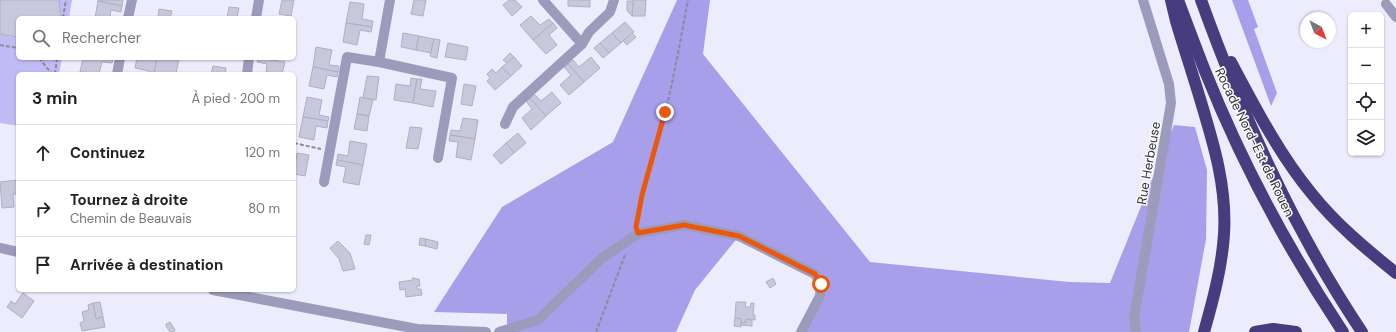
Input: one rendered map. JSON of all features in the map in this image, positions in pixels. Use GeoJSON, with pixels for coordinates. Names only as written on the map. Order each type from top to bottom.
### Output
{"type":"FeatureCollection","features":[{"type":"Feature","properties":{"kind":"highway"},"geometry":{"type":"LineString","coordinates":[[1171,0],[1178,28],[1214,145],[1222,181],[1224,208],[1222,256],[1217,283],[1204,332]]}},
{"type":"Feature","properties":{"kind":"highway","name":"Rocade Nord-Est de Rouen"},"geometry":{"type":"LineString","coordinates":[[1178,0],[1205,72],[1253,178],[1292,249],[1343,332]]}},
{"type":"Feature","properties":{"kind":"highway","name":"Rocade Nord-Est de Rouen"},"geometry":{"type":"LineString","coordinates":[[1201,0],[1236,94],[1280,191],[1323,270],[1362,332]]}},
{"type":"Feature","properties":{"kind":"highway"},"geometry":{"type":"LineString","coordinates":[[1209,23],[1267,128],[1299,177],[1312,194],[1352,236],[1396,273]]}},
{"type":"Feature","properties":{"kind":"highway"},"geometry":{"type":"LineString","coordinates":[[1255,332],[1273,329],[1296,332]]}},
{"type":"Feature","properties":{"kind":"street"},"geometry":{"type":"LineString","coordinates":[[128,16],[132,0]]}},
{"type":"Feature","properties":{"kind":"street"},"geometry":{"type":"LineString","coordinates":[[256,16],[259,0]]}},
{"type":"Feature","properties":{"kind":"street"},"geometry":{"type":"LineString","coordinates":[[378,62],[390,0]]}},
{"type":"Feature","properties":{"kind":"street"},"geometry":{"type":"LineString","coordinates":[[543,0],[582,44]]}},
{"type":"Feature","properties":{"kind":"street"},"geometry":{"type":"LineString","coordinates":[[505,124],[513,107],[582,44],[589,32],[610,12],[614,0]]}},
{"type":"Feature","properties":{"kind":"street","name":"Rue Herbeuse"},"geometry":{"type":"LineString","coordinates":[[1136,332],[1134,318],[1171,103],[1169,84],[1143,0]]}},
{"type":"Feature","properties":{"kind":"street"},"geometry":{"type":"LineString","coordinates":[[1386,4],[1396,17]]}},
{"type":"Feature","properties":{"kind":"street"},"geometry":{"type":"LineString","coordinates":[[324,182],[347,57],[452,78],[438,158]]}},
{"type":"Feature","properties":{"kind":"street"},"geometry":{"type":"LineString","coordinates":[[117,72],[120,60]]}},
{"type":"Feature","properties":{"kind":"street"},"geometry":{"type":"LineString","coordinates":[[247,72],[249,60]]}},
{"type":"Feature","properties":{"kind":"street"},"geometry":{"type":"LineString","coordinates":[[499,332],[538,320],[602,258],[638,233],[684,225],[739,236],[815,274],[821,284],[820,296],[801,332]]}},
{"type":"Feature","properties":{"kind":"street"},"geometry":{"type":"LineString","coordinates":[[0,248],[16,252]]}},
{"type":"Feature","properties":{"kind":"street"},"geometry":{"type":"LineString","coordinates":[[223,292],[417,329],[486,332]]}},
{"type":"Feature","properties":{"kind":"path"},"geometry":{"type":"LineString","coordinates":[[63,16],[66,0]]}},
{"type":"Feature","properties":{"kind":"path"},"geometry":{"type":"LineString","coordinates":[[638,233],[636,227],[642,195],[665,112],[688,0]]}},
{"type":"Feature","properties":{"kind":"path"},"geometry":{"type":"LineString","coordinates":[[0,45],[16,48]]}},
{"type":"Feature","properties":{"kind":"path"},"geometry":{"type":"LineString","coordinates":[[41,60],[52,72]]}},
{"type":"Feature","properties":{"kind":"path"},"geometry":{"type":"LineString","coordinates":[[54,72],[58,60]]}},
{"type":"Feature","properties":{"kind":"path"},"geometry":{"type":"LineString","coordinates":[[296,143],[330,150]]}},
{"type":"Feature","properties":{"kind":"path"},"geometry":{"type":"LineString","coordinates":[[596,332],[627,252]]}},
{"type":"Feature","properties":{"kind":"shaded area"},"geometry":{"type":"Polygon","coordinates":[[[0,0],[72,0],[69,16],[16,16],[16,60],[62,60],[59,72],[16,72],[16,126],[0,123],[0,0]]]}},
{"type":"Feature","properties":{"kind":"shaded area"},"geometry":{"type":"Polygon","coordinates":[[[677,0],[710,0],[703,54],[870,262],[1069,282],[1110,283],[1174,125],[1195,127],[1207,170],[1206,239],[1189,332],[801,332],[820,296],[815,274],[739,236],[695,290],[676,332],[507,332],[507,314],[434,312],[502,207],[613,142],[677,0]]]}},
{"type":"Feature","properties":{"kind":"shaded area"},"geometry":{"type":"Polygon","coordinates":[[[1232,0],[1248,0],[1258,27],[1254,29],[1277,93],[1271,106],[1232,0]]]}},
{"type":"Feature","properties":{"kind":"building"},"geometry":{"type":"Polygon","coordinates":[[[0,0],[59,0],[61,16],[16,16],[16,37],[0,34],[0,0]]]}},
{"type":"Feature","properties":{"kind":"building"},"geometry":{"type":"Polygon","coordinates":[[[98,0],[123,0],[122,6],[98,0]]]}},
{"type":"Feature","properties":{"kind":"building"},"geometry":{"type":"Polygon","coordinates":[[[282,0],[294,0],[291,16],[279,14],[282,0]]]}},
{"type":"Feature","properties":{"kind":"building"},"geometry":{"type":"Polygon","coordinates":[[[414,0],[426,0],[423,16],[411,14],[414,0]]]}},
{"type":"Feature","properties":{"kind":"building"},"geometry":{"type":"Polygon","coordinates":[[[509,0],[515,0],[522,7],[512,16],[503,5],[509,0]]]}},
{"type":"Feature","properties":{"kind":"building"},"geometry":{"type":"Polygon","coordinates":[[[568,0],[590,0],[590,7],[568,6],[568,0]]]}},
{"type":"Feature","properties":{"kind":"building"},"geometry":{"type":"Polygon","coordinates":[[[633,0],[646,0],[645,16],[632,16],[633,0]]]}},
{"type":"Feature","properties":{"kind":"building"},"geometry":{"type":"Polygon","coordinates":[[[98,1],[122,6],[121,12],[111,10],[110,16],[95,16],[98,1]]]}},
{"type":"Feature","properties":{"kind":"building"},"geometry":{"type":"Polygon","coordinates":[[[627,1],[633,1],[632,16],[627,11],[627,1]]]}},
{"type":"Feature","properties":{"kind":"building"},"geometry":{"type":"Polygon","coordinates":[[[350,2],[364,4],[362,19],[373,21],[372,27],[346,23],[350,2]]]}},
{"type":"Feature","properties":{"kind":"building"},"geometry":{"type":"Polygon","coordinates":[[[229,7],[239,8],[237,16],[227,16],[229,7]]]}},
{"type":"Feature","properties":{"kind":"building"},"geometry":{"type":"Polygon","coordinates":[[[159,9],[172,11],[171,16],[158,16],[159,9]]]}},
{"type":"Feature","properties":{"kind":"building"},"geometry":{"type":"Polygon","coordinates":[[[531,16],[540,25],[549,19],[553,23],[533,40],[520,25],[531,16]]]}},
{"type":"Feature","properties":{"kind":"building"},"geometry":{"type":"Polygon","coordinates":[[[625,22],[634,32],[621,43],[612,33],[625,22]]]}},
{"type":"Feature","properties":{"kind":"building"},"geometry":{"type":"Polygon","coordinates":[[[346,23],[372,27],[371,32],[360,30],[357,45],[343,42],[346,23]]]}},
{"type":"Feature","properties":{"kind":"building"},"geometry":{"type":"Polygon","coordinates":[[[553,23],[557,28],[549,35],[557,45],[546,54],[533,40],[553,23]]]}},
{"type":"Feature","properties":{"kind":"building"},"geometry":{"type":"Polygon","coordinates":[[[403,33],[419,36],[416,50],[401,47],[403,33]]]}},
{"type":"Feature","properties":{"kind":"building"},"geometry":{"type":"Polygon","coordinates":[[[612,33],[621,43],[609,53],[600,43],[612,33]]]}},
{"type":"Feature","properties":{"kind":"building"},"geometry":{"type":"Polygon","coordinates":[[[632,33],[636,37],[627,45],[623,41],[632,33]]]}},
{"type":"Feature","properties":{"kind":"building"},"geometry":{"type":"Polygon","coordinates":[[[419,36],[434,39],[431,53],[416,50],[419,36]]]}},
{"type":"Feature","properties":{"kind":"building"},"geometry":{"type":"Polygon","coordinates":[[[434,39],[440,40],[437,58],[430,56],[434,39]]]}},
{"type":"Feature","properties":{"kind":"building"},"geometry":{"type":"Polygon","coordinates":[[[448,43],[468,47],[466,60],[445,57],[448,43]]]}},
{"type":"Feature","properties":{"kind":"building"},"geometry":{"type":"Polygon","coordinates":[[[600,43],[609,53],[603,58],[594,48],[600,43]]]}},
{"type":"Feature","properties":{"kind":"building"},"geometry":{"type":"Polygon","coordinates":[[[316,47],[332,50],[329,65],[339,66],[338,72],[313,67],[316,47]]]}},
{"type":"Feature","properties":{"kind":"building"},"geometry":{"type":"Polygon","coordinates":[[[510,53],[514,57],[507,63],[503,60],[510,53]]]}},
{"type":"Feature","properties":{"kind":"building"},"geometry":{"type":"Polygon","coordinates":[[[514,57],[522,66],[511,76],[502,67],[514,57]]]}},
{"type":"Feature","properties":{"kind":"building"},"geometry":{"type":"Polygon","coordinates":[[[591,57],[600,68],[584,82],[568,64],[573,60],[579,67],[591,57]]]}},
{"type":"Feature","properties":{"kind":"building"},"geometry":{"type":"Polygon","coordinates":[[[83,60],[113,60],[112,63],[102,62],[100,72],[80,72],[83,60]]]}},
{"type":"Feature","properties":{"kind":"building"},"geometry":{"type":"Polygon","coordinates":[[[137,60],[157,60],[154,72],[135,68],[137,60]]]}},
{"type":"Feature","properties":{"kind":"building"},"geometry":{"type":"Polygon","coordinates":[[[157,60],[179,60],[176,72],[154,72],[157,60]]]}},
{"type":"Feature","properties":{"kind":"building"},"geometry":{"type":"Polygon","coordinates":[[[258,60],[272,60],[285,62],[282,72],[266,72],[267,64],[257,62],[258,60]]]}},
{"type":"Feature","properties":{"kind":"building"},"geometry":{"type":"Polygon","coordinates":[[[568,64],[584,82],[569,95],[560,85],[571,75],[564,67],[568,64]]]}},
{"type":"Feature","properties":{"kind":"building"},"geometry":{"type":"Polygon","coordinates":[[[213,66],[226,68],[225,72],[212,72],[213,66]]]}},
{"type":"Feature","properties":{"kind":"building"},"geometry":{"type":"Polygon","coordinates":[[[313,67],[338,72],[337,77],[327,75],[324,89],[309,86],[313,67]]]}},
{"type":"Feature","properties":{"kind":"building"},"geometry":{"type":"Polygon","coordinates":[[[502,67],[511,76],[495,90],[487,81],[490,78],[487,74],[492,69],[496,73],[502,67]]]}},
{"type":"Feature","properties":{"kind":"building"},"geometry":{"type":"Polygon","coordinates":[[[367,76],[379,77],[376,100],[363,98],[367,76]]]}},
{"type":"Feature","properties":{"kind":"building"},"geometry":{"type":"Polygon","coordinates":[[[411,78],[417,79],[413,103],[394,100],[396,84],[410,86],[411,78]]]}},
{"type":"Feature","properties":{"kind":"building"},"geometry":{"type":"Polygon","coordinates":[[[417,79],[422,79],[420,89],[436,91],[433,107],[413,103],[417,79]]]}},
{"type":"Feature","properties":{"kind":"building"},"geometry":{"type":"Polygon","coordinates":[[[464,84],[476,86],[472,106],[461,104],[464,84]]]}},
{"type":"Feature","properties":{"kind":"building"},"geometry":{"type":"Polygon","coordinates":[[[552,92],[561,103],[546,116],[530,98],[534,94],[541,101],[552,92]]]}},
{"type":"Feature","properties":{"kind":"building"},"geometry":{"type":"Polygon","coordinates":[[[307,97],[322,100],[319,115],[329,117],[328,121],[303,117],[307,97]]]}},
{"type":"Feature","properties":{"kind":"building"},"geometry":{"type":"Polygon","coordinates":[[[360,97],[373,100],[369,116],[357,114],[360,97]]]}},
{"type":"Feature","properties":{"kind":"building"},"geometry":{"type":"Polygon","coordinates":[[[530,98],[546,116],[531,130],[522,118],[532,109],[526,101],[530,98]]]}},
{"type":"Feature","properties":{"kind":"building"},"geometry":{"type":"Polygon","coordinates":[[[357,114],[369,116],[367,131],[354,129],[357,114]]]}},
{"type":"Feature","properties":{"kind":"building"},"geometry":{"type":"Polygon","coordinates":[[[303,117],[328,121],[327,128],[316,126],[314,140],[299,137],[303,117]]]}},
{"type":"Feature","properties":{"kind":"building"},"geometry":{"type":"Polygon","coordinates":[[[463,118],[478,120],[475,139],[450,135],[451,130],[460,131],[463,118]]]}},
{"type":"Feature","properties":{"kind":"building"},"geometry":{"type":"Polygon","coordinates":[[[410,127],[422,128],[418,149],[406,148],[410,127]]]}},
{"type":"Feature","properties":{"kind":"building"},"geometry":{"type":"Polygon","coordinates":[[[518,133],[526,143],[514,153],[506,143],[518,133]]]}},
{"type":"Feature","properties":{"kind":"building"},"geometry":{"type":"Polygon","coordinates":[[[450,135],[475,139],[471,160],[456,157],[458,142],[449,141],[450,135]]]}},
{"type":"Feature","properties":{"kind":"building"},"geometry":{"type":"Polygon","coordinates":[[[350,141],[367,144],[363,165],[337,160],[338,154],[348,156],[350,141]]]}},
{"type":"Feature","properties":{"kind":"building"},"geometry":{"type":"Polygon","coordinates":[[[506,143],[514,153],[501,164],[493,155],[506,143]]]}},
{"type":"Feature","properties":{"kind":"building"},"geometry":{"type":"Polygon","coordinates":[[[297,153],[309,155],[305,176],[296,174],[297,153]]]}},
{"type":"Feature","properties":{"kind":"building"},"geometry":{"type":"Polygon","coordinates":[[[337,160],[363,165],[359,185],[343,182],[346,167],[336,165],[337,160]]]}},
{"type":"Feature","properties":{"kind":"building"},"geometry":{"type":"Polygon","coordinates":[[[16,180],[16,194],[13,194],[14,207],[2,208],[0,182],[16,180]]]}},
{"type":"Feature","properties":{"kind":"building"},"geometry":{"type":"Polygon","coordinates":[[[366,235],[371,235],[369,245],[364,244],[366,235]]]}},
{"type":"Feature","properties":{"kind":"building"},"geometry":{"type":"Polygon","coordinates":[[[420,238],[426,239],[425,246],[419,245],[420,238]]]}},
{"type":"Feature","properties":{"kind":"building"},"geometry":{"type":"Polygon","coordinates":[[[426,239],[438,242],[437,249],[425,246],[426,239]]]}},
{"type":"Feature","properties":{"kind":"building"},"geometry":{"type":"Polygon","coordinates":[[[338,241],[350,253],[355,269],[343,271],[339,259],[330,248],[338,241]]]}},
{"type":"Feature","properties":{"kind":"building"},"geometry":{"type":"Polygon","coordinates":[[[412,278],[419,279],[420,286],[417,286],[417,289],[421,289],[422,295],[406,297],[405,289],[400,290],[399,282],[413,280],[412,278]]]}},
{"type":"Feature","properties":{"kind":"building"},"geometry":{"type":"Polygon","coordinates":[[[773,278],[776,284],[770,288],[766,282],[773,278]]]}},
{"type":"Feature","properties":{"kind":"building"},"geometry":{"type":"Polygon","coordinates":[[[23,293],[34,301],[22,318],[7,307],[11,301],[15,304],[23,293]]]}},
{"type":"Feature","properties":{"kind":"building"},"geometry":{"type":"Polygon","coordinates":[[[100,302],[103,317],[96,319],[93,303],[100,302]]]}},
{"type":"Feature","properties":{"kind":"building"},"geometry":{"type":"Polygon","coordinates":[[[736,302],[746,302],[745,307],[750,307],[751,303],[754,303],[753,315],[755,315],[755,320],[746,319],[745,323],[741,323],[741,319],[735,318],[736,302]]]}},
{"type":"Feature","properties":{"kind":"building"},"geometry":{"type":"Polygon","coordinates":[[[93,303],[96,319],[103,317],[105,327],[82,331],[80,323],[84,321],[82,312],[89,310],[88,305],[93,303]]]}},
{"type":"Feature","properties":{"kind":"building"},"geometry":{"type":"Polygon","coordinates":[[[735,318],[741,319],[741,327],[734,326],[735,318]]]}},
{"type":"Feature","properties":{"kind":"building"},"geometry":{"type":"Polygon","coordinates":[[[746,319],[752,320],[752,326],[741,325],[741,323],[745,323],[746,319]]]}},
{"type":"Feature","properties":{"kind":"building"},"geometry":{"type":"Polygon","coordinates":[[[170,322],[175,330],[174,332],[170,332],[166,326],[166,324],[170,322]]]}},
{"type":"Feature","properties":{"kind":"route"},"geometry":{"type":"LineString","coordinates":[[665,112],[642,195],[636,227],[638,233],[684,225],[739,236],[815,274],[821,284]]}}]}
